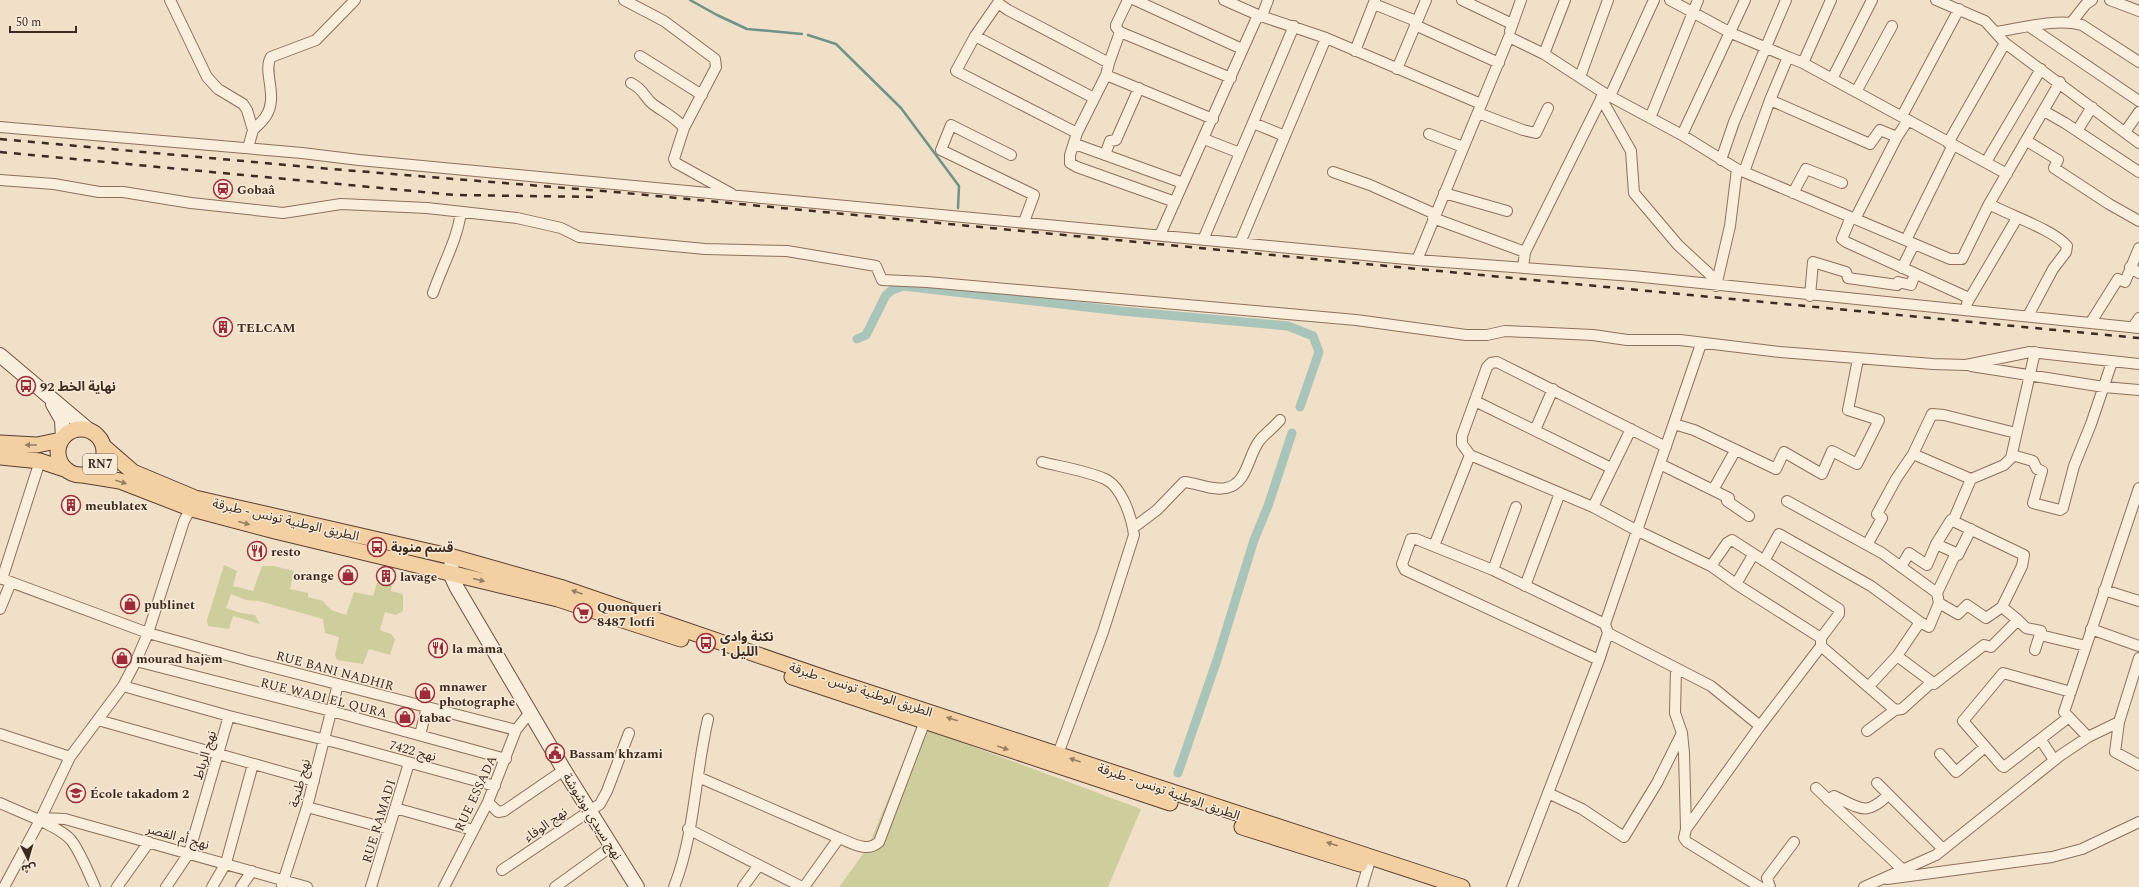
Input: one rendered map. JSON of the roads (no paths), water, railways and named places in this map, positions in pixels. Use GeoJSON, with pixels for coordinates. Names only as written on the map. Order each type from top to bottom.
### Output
{"type":"FeatureCollection","features":[{"type":"Feature","properties":{"kind":"main road"},"geometry":{"type":"LineString","coordinates":[[0,443],[36,445],[62,439],[76,430],[90,431]]}},
{"type":"Feature","properties":{"kind":"main road","name":"RN7"},"geometry":{"type":"LineString","coordinates":[[0,457],[40,461],[83,475],[95,470],[103,460],[103,446],[101,440],[90,431]]}},
{"type":"Feature","properties":{"kind":"main road","name":"RN7"},"geometry":{"type":"LineString","coordinates":[[62,439],[58,453],[62,466],[67,470]]}},
{"type":"Feature","properties":{"kind":"main road","name":"الطريق الوطنية تونس - طبرقة"},"geometry":{"type":"LineString","coordinates":[[103,446],[133,472],[193,503],[453,557],[562,588],[831,680],[894,705],[925,721],[1284,841],[1462,887]]}},
{"type":"Feature","properties":{"kind":"main road","name":"الطريق الوطنية تونس - طبرقة"},"geometry":{"type":"LineString","coordinates":[[83,475],[120,482],[450,573],[558,599],[717,651],[827,690],[894,705],[1058,754],[1238,815],[1369,862],[1429,887]]}},
{"type":"Feature","properties":{"kind":"street"},"geometry":{"type":"LineString","coordinates":[[170,0],[207,77],[218,89],[243,104],[250,116],[253,130],[248,148]]}},
{"type":"Feature","properties":{"kind":"street"},"geometry":{"type":"LineString","coordinates":[[253,130],[266,117],[271,102],[272,89],[268,66],[271,57],[316,40],[355,0]]}},
{"type":"Feature","properties":{"kind":"street"},"geometry":{"type":"LineString","coordinates":[[624,0],[664,21],[712,55],[715,59],[716,67],[684,128],[674,155],[676,163],[737,196]]}},
{"type":"Feature","properties":{"kind":"street"},"geometry":{"type":"LineString","coordinates":[[1128,0],[1116,24],[1116,27],[1120,32],[1231,78]]}},
{"type":"Feature","properties":{"kind":"street"},"geometry":{"type":"LineString","coordinates":[[1135,0],[1242,49]]}},
{"type":"Feature","properties":{"kind":"street"},"geometry":{"type":"LineString","coordinates":[[1224,0],[1260,16],[1294,26],[1326,38],[1397,69],[1524,130],[1536,133],[1548,108]]}},
{"type":"Feature","properties":{"kind":"street"},"geometry":{"type":"LineString","coordinates":[[1160,235],[1213,119],[1242,49],[1268,0]]}},
{"type":"Feature","properties":{"kind":"street"},"geometry":{"type":"LineString","coordinates":[[1397,69],[1426,0]]}},
{"type":"Feature","properties":{"kind":"street"},"geometry":{"type":"LineString","coordinates":[[1462,0],[1512,24]]}},
{"type":"Feature","properties":{"kind":"street"},"geometry":{"type":"LineString","coordinates":[[1418,260],[1434,216],[1499,63],[1521,0]]}},
{"type":"Feature","properties":{"kind":"street"},"geometry":{"type":"LineString","coordinates":[[1544,54],[1565,0]]}},
{"type":"Feature","properties":{"kind":"street"},"geometry":{"type":"LineString","coordinates":[[1580,77],[1608,0]]}},
{"type":"Feature","properties":{"kind":"street"},"geometry":{"type":"LineString","coordinates":[[1523,268],[1525,252],[1654,0]]}},
{"type":"Feature","properties":{"kind":"street"},"geometry":{"type":"LineString","coordinates":[[1670,0],[1766,50],[1803,62],[2007,174]]}},
{"type":"Feature","properties":{"kind":"street"},"geometry":{"type":"LineString","coordinates":[[1650,118],[1698,0]]}},
{"type":"Feature","properties":{"kind":"street"},"geometry":{"type":"LineString","coordinates":[[1682,135],[1731,33],[1745,0]]}},
{"type":"Feature","properties":{"kind":"street"},"geometry":{"type":"LineString","coordinates":[[1721,160],[1734,122],[1766,50],[1786,0]]}},
{"type":"Feature","properties":{"kind":"street"},"geometry":{"type":"LineString","coordinates":[[1803,62],[1831,0]]}},
{"type":"Feature","properties":{"kind":"street"},"geometry":{"type":"LineString","coordinates":[[1832,79],[1872,0]]}},
{"type":"Feature","properties":{"kind":"street"},"geometry":{"type":"LineString","coordinates":[[1936,0],[1986,21],[2005,43],[2060,82],[2139,143]]}},
{"type":"Feature","properties":{"kind":"street"},"geometry":{"type":"LineString","coordinates":[[2071,23],[2086,4],[2092,0]]}},
{"type":"Feature","properties":{"kind":"street"},"geometry":{"type":"LineString","coordinates":[[2110,0],[2139,11]]}},
{"type":"Feature","properties":{"kind":"street"},"geometry":{"type":"LineString","coordinates":[[1355,51],[1374,2],[1499,63]]}},
{"type":"Feature","properties":{"kind":"street"},"geometry":{"type":"LineString","coordinates":[[1077,133],[956,71],[975,36],[998,3],[1110,63]]}},
{"type":"Feature","properties":{"kind":"street"},"geometry":{"type":"LineString","coordinates":[[2126,7],[2139,6]]}},
{"type":"Feature","properties":{"kind":"street"},"geometry":{"type":"LineString","coordinates":[[1959,9],[1897,137],[1842,239],[1969,298]]}},
{"type":"Feature","properties":{"kind":"street"},"geometry":{"type":"LineString","coordinates":[[1996,32],[2062,22],[2082,25],[2139,62]]}},
{"type":"Feature","properties":{"kind":"street"},"geometry":{"type":"LineString","coordinates":[[1204,240],[1294,26]]}},
{"type":"Feature","properties":{"kind":"street"},"geometry":{"type":"LineString","coordinates":[[1856,92],[1892,26]]}},
{"type":"Feature","properties":{"kind":"street"},"geometry":{"type":"LineString","coordinates":[[2030,27],[2139,101]]}},
{"type":"Feature","properties":{"kind":"street"},"geometry":{"type":"LineString","coordinates":[[1120,32],[1106,75],[1077,133],[1070,158],[1073,165],[1175,202]]}},
{"type":"Feature","properties":{"kind":"street"},"geometry":{"type":"LineString","coordinates":[[975,36],[1094,98]]}},
{"type":"Feature","properties":{"kind":"street"},"geometry":{"type":"LineString","coordinates":[[1509,36],[1544,54],[1580,77],[1605,96],[1682,135],[1721,160],[1741,170],[1950,259],[1958,260],[1962,259],[1989,204],[2060,82]]}},
{"type":"Feature","properties":{"kind":"street"},"geometry":{"type":"LineString","coordinates":[[1240,243],[1326,38]]}},
{"type":"Feature","properties":{"kind":"street"},"geometry":{"type":"LineString","coordinates":[[1902,268],[1910,242],[1951,144],[2005,43]]}},
{"type":"Feature","properties":{"kind":"street"},"geometry":{"type":"LineString","coordinates":[[640,56],[702,95]]}},
{"type":"Feature","properties":{"kind":"street"},"geometry":{"type":"LineString","coordinates":[[1717,283],[1741,170],[1788,57]]}},
{"type":"Feature","properties":{"kind":"street"},"geometry":{"type":"LineString","coordinates":[[1986,162],[2041,69]]}},
{"type":"Feature","properties":{"kind":"street"},"geometry":{"type":"LineString","coordinates":[[1106,75],[1213,119]]}},
{"type":"Feature","properties":{"kind":"street"},"geometry":{"type":"LineString","coordinates":[[631,83],[641,88],[654,105],[678,119],[684,128]]}},
{"type":"Feature","properties":{"kind":"street"},"geometry":{"type":"LineString","coordinates":[[1105,155],[1110,141],[1116,140],[1122,129],[1139,88]]}},
{"type":"Feature","properties":{"kind":"street"},"geometry":{"type":"LineString","coordinates":[[1605,96],[1631,151],[1634,193],[1678,245],[1717,283]]}},
{"type":"Feature","properties":{"kind":"street"},"geometry":{"type":"LineString","coordinates":[[1770,100],[1866,143],[1872,144],[1882,130],[1897,137]]}},
{"type":"Feature","properties":{"kind":"street"},"geometry":{"type":"LineString","coordinates":[[2077,131],[2092,107]]}},
{"type":"Feature","properties":{"kind":"street"},"geometry":{"type":"LineString","coordinates":[[2044,111],[2139,172]]}},
{"type":"Feature","properties":{"kind":"street"},"geometry":{"type":"LineString","coordinates":[[2125,132],[2139,112]]}},
{"type":"Feature","properties":{"kind":"street"},"geometry":{"type":"LineString","coordinates":[[1253,123],[1285,136]]}},
{"type":"Feature","properties":{"kind":"street"},"geometry":{"type":"LineString","coordinates":[[1011,155],[951,125],[942,150],[1034,195],[1024,222]]}},
{"type":"Feature","properties":{"kind":"street"},"geometry":{"type":"LineString","coordinates":[[0,127],[248,148],[1418,260],[1717,283],[1810,296],[2091,322],[2137,324]]}},
{"type":"Feature","properties":{"kind":"street"},"geometry":{"type":"LineString","coordinates":[[1429,134],[1463,147]]}},
{"type":"Feature","properties":{"kind":"street"},"geometry":{"type":"LineString","coordinates":[[1204,139],[1240,154]]}},
{"type":"Feature","properties":{"kind":"street"},"geometry":{"type":"LineString","coordinates":[[2027,141],[2058,160],[2054,168],[2109,204],[2139,221]]}},
{"type":"Feature","properties":{"kind":"street"},"geometry":{"type":"LineString","coordinates":[[1075,144],[1183,183]]}},
{"type":"Feature","properties":{"kind":"street"},"geometry":{"type":"LineString","coordinates":[[1793,193],[1806,170],[1842,183]]}},
{"type":"Feature","properties":{"kind":"street"},"geometry":{"type":"LineString","coordinates":[[1333,172],[1370,186],[1434,216],[1525,252]]}},
{"type":"Feature","properties":{"kind":"street"},"geometry":{"type":"LineString","coordinates":[[0,180],[54,184],[99,192],[123,192],[253,211],[284,213],[341,204],[383,205],[517,218],[561,228],[579,237],[705,249],[787,251],[833,257],[876,266],[882,280],[927,282],[1356,320],[1466,335],[1486,335],[1505,331],[1593,335],[1627,340],[1680,340],[1701,344],[1858,359],[1966,365],[2104,387],[2139,390]]}},
{"type":"Feature","properties":{"kind":"street"},"geometry":{"type":"LineString","coordinates":[[1444,192],[1507,211]]}},
{"type":"Feature","properties":{"kind":"street"},"geometry":{"type":"LineString","coordinates":[[1989,204],[2017,218],[2032,223],[2067,246],[2066,252],[2053,269],[2028,316]]}},
{"type":"Feature","properties":{"kind":"street"},"geometry":{"type":"LineString","coordinates":[[433,293],[442,267],[458,231],[461,212]]}},
{"type":"Feature","properties":{"kind":"street"},"geometry":{"type":"LineString","coordinates":[[1963,310],[2017,218]]}},
{"type":"Feature","properties":{"kind":"street"},"geometry":{"type":"LineString","coordinates":[[2091,322],[2118,279],[2125,282],[2139,248]]}},
{"type":"Feature","properties":{"kind":"street"},"geometry":{"type":"LineString","coordinates":[[1810,296],[1813,262],[1846,272],[1848,278],[1897,285],[1898,282],[1911,285],[1915,274]]}},
{"type":"Feature","properties":{"kind":"street"},"geometry":{"type":"LineString","coordinates":[[2130,267],[2139,274]]}},
{"type":"Feature","properties":{"kind":"street"},"geometry":{"type":"LineString","coordinates":[[1512,887],[1599,660],[1636,530],[1701,344]]}},
{"type":"Feature","properties":{"kind":"street"},"geometry":{"type":"LineString","coordinates":[[1966,365],[2035,352],[2139,364]]}},
{"type":"Feature","properties":{"kind":"street"},"geometry":{"type":"LineString","coordinates":[[1901,567],[1909,554],[1927,564],[1936,544],[1951,520],[1953,521],[1971,479],[2004,465],[2012,455],[2035,352]]}},
{"type":"Feature","properties":{"kind":"street"},"geometry":{"type":"LineString","coordinates":[[0,355],[90,431]]}},
{"type":"Feature","properties":{"kind":"street"},"geometry":{"type":"LineString","coordinates":[[1674,424],[1694,430],[1735,451],[1776,469],[1784,452],[1822,474],[1832,451],[1856,464],[1879,420],[1848,410],[1858,359]]}},
{"type":"Feature","properties":{"kind":"street"},"geometry":{"type":"LineString","coordinates":[[1666,447],[1497,362],[1491,363],[1487,367],[1462,436],[1462,444],[1470,455],[1593,507],[1710,566],[1821,642],[1895,710]]}},
{"type":"Feature","properties":{"kind":"street"},"geometry":{"type":"LineString","coordinates":[[2012,455],[2033,461],[2037,469],[2042,471],[2033,503],[2053,509],[2060,510],[2063,508],[2074,466],[2112,362]]}},
{"type":"Feature","properties":{"kind":"street"},"geometry":{"type":"LineString","coordinates":[[1535,430],[1553,389]]}},
{"type":"Feature","properties":{"kind":"street"},"geometry":{"type":"LineString","coordinates":[[49,396],[62,420],[62,439]]}},
{"type":"Feature","properties":{"kind":"street"},"geometry":{"type":"LineString","coordinates":[[1475,401],[1611,468]]}},
{"type":"Feature","properties":{"kind":"street"},"geometry":{"type":"LineString","coordinates":[[1867,545],[1882,518],[1876,514],[1896,479],[1913,454],[1932,414],[1944,415],[2016,433]]}},
{"type":"Feature","properties":{"kind":"street"},"geometry":{"type":"LineString","coordinates":[[1133,528],[1157,510],[1184,482],[1198,483],[1212,488],[1227,488],[1238,483],[1260,440],[1280,420]]}},
{"type":"Feature","properties":{"kind":"street"},"geometry":{"type":"LineString","coordinates":[[1593,507],[1631,429]]}},
{"type":"Feature","properties":{"kind":"street"},"geometry":{"type":"LineString","coordinates":[[1713,490],[1735,451]]}},
{"type":"Feature","properties":{"kind":"street"},"geometry":{"type":"LineString","coordinates":[[1913,454],[1971,479]]}},
{"type":"Feature","properties":{"kind":"street"},"geometry":{"type":"LineString","coordinates":[[1434,546],[1470,455]]}},
{"type":"Feature","properties":{"kind":"street"},"geometry":{"type":"LineString","coordinates":[[0,610],[4,580],[40,461]]}},
{"type":"Feature","properties":{"kind":"street"},"geometry":{"type":"LineString","coordinates":[[1042,462],[1106,480],[1122,497],[1134,535],[1103,632],[1058,754]]}},
{"type":"Feature","properties":{"kind":"street"},"geometry":{"type":"LineString","coordinates":[[1660,464],[1729,498],[1727,501],[1748,516]]}},
{"type":"Feature","properties":{"kind":"street"},"geometry":{"type":"LineString","coordinates":[[2088,737],[2064,712],[2139,488]]}},
{"type":"Feature","properties":{"kind":"street"},"geometry":{"type":"LineString","coordinates":[[1525,586],[1560,493]]}},
{"type":"Feature","properties":{"kind":"street"},"geometry":{"type":"LineString","coordinates":[[1787,501],[1867,545],[1901,567],[1958,614],[1967,605],[1986,618],[2002,607],[2025,557],[2022,553],[1953,521]]}},
{"type":"Feature","properties":{"kind":"street"},"geometry":{"type":"LineString","coordinates":[[4,887],[40,820],[70,757],[123,686],[136,661],[148,633],[184,521],[193,503]]}},
{"type":"Feature","properties":{"kind":"street"},"geometry":{"type":"LineString","coordinates":[[1493,570],[1516,507]]}},
{"type":"Feature","properties":{"kind":"street"},"geometry":{"type":"LineString","coordinates":[[1764,561],[1778,534],[1871,586],[1929,627],[1938,598],[1956,554],[1958,555],[1971,529]]}},
{"type":"Feature","properties":{"kind":"street"},"geometry":{"type":"LineString","coordinates":[[1599,660],[1403,569],[1402,564],[1411,539],[1416,538],[1493,570],[1607,628],[1676,668],[1711,686],[1760,726]]}},
{"type":"Feature","properties":{"kind":"street"},"geometry":{"type":"LineString","coordinates":[[1686,829],[1821,642],[1839,614],[1839,609],[1732,540],[1710,566]]}},
{"type":"Feature","properties":{"kind":"street"},"geometry":{"type":"LineString","coordinates":[[1936,544],[1956,554]]}},
{"type":"Feature","properties":{"kind":"street"},"geometry":{"type":"LineString","coordinates":[[1736,584],[1753,554]]}},
{"type":"Feature","properties":{"kind":"street"},"geometry":{"type":"LineString","coordinates":[[450,573],[453,557]]}},
{"type":"Feature","properties":{"kind":"street","name":"نهج سيدي بوشوشة"},"geometry":{"type":"LineString","coordinates":[[450,573],[457,588],[531,711],[564,770],[637,887]]}},
{"type":"Feature","properties":{"kind":"street","name":"RUE BANI NADHIR"},"geometry":{"type":"LineString","coordinates":[[4,580],[148,633],[427,708],[516,730]]}},
{"type":"Feature","properties":{"kind":"street"},"geometry":{"type":"LineString","coordinates":[[2104,590],[2139,601]]}},
{"type":"Feature","properties":{"kind":"street"},"geometry":{"type":"LineString","coordinates":[[2002,607],[2026,628],[2041,631],[2035,650]]}},
{"type":"Feature","properties":{"kind":"street"},"geometry":{"type":"LineString","coordinates":[[1897,656],[1934,684],[1984,645],[1991,647],[2018,620]]}},
{"type":"Feature","properties":{"kind":"street"},"geometry":{"type":"LineString","coordinates":[[1869,686],[1897,656],[1920,622]]}},
{"type":"Feature","properties":{"kind":"street"},"geometry":{"type":"LineString","coordinates":[[2091,629],[2139,646]]}},
{"type":"Feature","properties":{"kind":"street"},"geometry":{"type":"LineString","coordinates":[[2040,635],[2086,646]]}},
{"type":"Feature","properties":{"kind":"street"},"geometry":{"type":"LineString","coordinates":[[2139,658],[2136,674],[2119,722],[2115,752],[2139,765]]}},
{"type":"Feature","properties":{"kind":"street","name":"RUE WADI EL QURA"},"geometry":{"type":"LineString","coordinates":[[136,661],[331,711],[506,759]]}},
{"type":"Feature","properties":{"kind":"street"},"geometry":{"type":"LineString","coordinates":[[1676,668],[1675,713],[1682,733],[1684,753],[1686,829],[1684,838],[1686,842],[1760,887]]}},
{"type":"Feature","properties":{"kind":"street"},"geometry":{"type":"LineString","coordinates":[[2069,717],[2004,767],[1985,747],[1964,721],[2003,673],[2071,692]]}},
{"type":"Feature","properties":{"kind":"street"},"geometry":{"type":"LineString","coordinates":[[1867,731],[1895,710],[1902,709],[1932,682]]}},
{"type":"Feature","properties":{"kind":"street","name":"نهج طنجة"},"geometry":{"type":"LineString","coordinates":[[283,884],[307,807],[338,684]]}},
{"type":"Feature","properties":{"kind":"street","name":"نهج 7422"},"geometry":{"type":"LineString","coordinates":[[123,686],[229,716],[409,762],[495,786]]}},
{"type":"Feature","properties":{"kind":"street"},"geometry":{"type":"LineString","coordinates":[[420,735],[427,708]]}},
{"type":"Feature","properties":{"kind":"street","name":"RUE ESSADA"},"geometry":{"type":"LineString","coordinates":[[444,887],[488,802],[516,730],[531,711]]}},
{"type":"Feature","properties":{"kind":"street","name":"نهج الرباط"},"geometry":{"type":"LineString","coordinates":[[166,887],[189,853],[229,716]]}},
{"type":"Feature","properties":{"kind":"street"},"geometry":{"type":"LineString","coordinates":[[674,887],[688,829],[698,777],[702,743],[708,719]]}},
{"type":"Feature","properties":{"kind":"street"},"geometry":{"type":"LineString","coordinates":[[98,720],[314,781]]}},
{"type":"Feature","properties":{"kind":"street"},"geometry":{"type":"LineString","coordinates":[[698,777],[839,838],[867,848],[876,846],[879,842],[925,721]]}},
{"type":"Feature","properties":{"kind":"street"},"geometry":{"type":"LineString","coordinates":[[1864,887],[1936,854],[2054,760],[2088,737],[2119,722]]}},
{"type":"Feature","properties":{"kind":"street","name":"نهج الوفاء"},"geometry":{"type":"LineString","coordinates":[[502,870],[600,804],[604,798],[629,733]]}},
{"type":"Feature","properties":{"kind":"street"},"geometry":{"type":"LineString","coordinates":[[1548,793],[1582,809],[1624,836],[1657,783],[1682,733]]}},
{"type":"Feature","properties":{"kind":"street"},"geometry":{"type":"LineString","coordinates":[[0,734],[70,757]]}},
{"type":"Feature","properties":{"kind":"street"},"geometry":{"type":"LineString","coordinates":[[2041,740],[2054,760]]}},
{"type":"Feature","properties":{"kind":"street"},"geometry":{"type":"LineString","coordinates":[[1940,754],[1956,772],[1985,747]]}},
{"type":"Feature","properties":{"kind":"street","name":"RUE RAMADI"},"geometry":{"type":"LineString","coordinates":[[371,887],[409,762]]}},
{"type":"Feature","properties":{"kind":"street"},"geometry":{"type":"LineString","coordinates":[[212,887],[226,863],[253,764]]}},
{"type":"Feature","properties":{"kind":"street"},"geometry":{"type":"LineString","coordinates":[[488,802],[498,812],[504,811],[564,770]]}},
{"type":"Feature","properties":{"kind":"street"},"geometry":{"type":"LineString","coordinates":[[1877,783],[1943,849]]}},
{"type":"Feature","properties":{"kind":"street"},"geometry":{"type":"LineString","coordinates":[[1816,788],[1902,869]]}},
{"type":"Feature","properties":{"kind":"street"},"geometry":{"type":"LineString","coordinates":[[1828,800],[1834,796],[1863,809],[1876,807],[1888,795]]}},
{"type":"Feature","properties":{"kind":"street"},"geometry":{"type":"LineString","coordinates":[[0,803],[51,825],[70,840],[95,887]]}},
{"type":"Feature","properties":{"kind":"street"},"geometry":{"type":"LineString","coordinates":[[307,807],[389,828]]}},
{"type":"Feature","properties":{"kind":"street"},"geometry":{"type":"LineString","coordinates":[[395,808],[473,830]]}},
{"type":"Feature","properties":{"kind":"street","name":"نهج أم القصر"},"geometry":{"type":"LineString","coordinates":[[40,820],[65,819],[226,863],[252,871],[283,884],[307,887]]}},
{"type":"Feature","properties":{"kind":"street"},"geometry":{"type":"LineString","coordinates":[[1881,880],[2052,857],[2082,849],[2139,822]]}},
{"type":"Feature","properties":{"kind":"street"},"geometry":{"type":"LineString","coordinates":[[688,829],[803,887],[839,838]]}},
{"type":"Feature","properties":{"kind":"street"},"geometry":{"type":"LineString","coordinates":[[117,887],[149,842]]}},
{"type":"Feature","properties":{"kind":"street"},"geometry":{"type":"LineString","coordinates":[[1770,887],[1767,878],[1794,842]]}},
{"type":"Feature","properties":{"kind":"street"},"geometry":{"type":"LineString","coordinates":[[555,887],[612,846]]}},
{"type":"Feature","properties":{"kind":"street"},"geometry":{"type":"LineString","coordinates":[[1362,887],[1369,862]]}},
{"type":"Feature","properties":{"kind":"street"},"geometry":{"type":"LineString","coordinates":[[743,887],[759,865]]}},
{"type":"Feature","properties":{"kind":"street"},"geometry":{"type":"LineString","coordinates":[[241,887],[252,871]]}},
{"type":"Feature","properties":{"kind":"waterway"},"geometry":{"type":"LineString","coordinates":[[690,0],[747,29],[802,34]]}},
{"type":"Feature","properties":{"kind":"waterway"},"geometry":{"type":"LineString","coordinates":[[808,35],[836,44],[901,108],[959,186],[958,208]]}},
{"type":"Feature","properties":{"kind":"waterway"},"geometry":{"type":"LineString","coordinates":[[857,339],[866,335],[886,295],[892,290],[903,286],[1121,311],[1288,326],[1313,336],[1319,352],[1300,407]]}},
{"type":"Feature","properties":{"kind":"waterway"},"geometry":{"type":"LineString","coordinates":[[1178,773],[1217,660],[1254,540],[1268,506],[1292,433]]}},
{"type":"Feature","properties":{"kind":"railway"},"geometry":{"type":"LineString","coordinates":[[0,139],[331,169],[615,192],[2139,338]]}},
{"type":"Feature","properties":{"kind":"railway"},"geometry":{"type":"LineString","coordinates":[[0,152],[455,195],[599,197]]}},
{"type":"Feature","properties":{"kind":"place","name":"Gobaâ"},"geometry":{"type":"Point","coordinates":[223,189]}},
{"type":"Feature","properties":{"kind":"place","name":"TELCAM"},"geometry":{"type":"Point","coordinates":[223,327]}},
{"type":"Feature","properties":{"kind":"place","name":"نهاية الخط 92"},"geometry":{"type":"Point","coordinates":[26,386]}},
{"type":"Feature","properties":{"kind":"place","name":"meublatex"},"geometry":{"type":"Point","coordinates":[71,505]}},
{"type":"Feature","properties":{"kind":"place","name":"قسم منوبة"},"geometry":{"type":"Point","coordinates":[377,547]}},
{"type":"Feature","properties":{"kind":"place","name":"resto"},"geometry":{"type":"Point","coordinates":[257,551]}},
{"type":"Feature","properties":{"kind":"place","name":"orange"},"geometry":{"type":"Point","coordinates":[348,575]}},
{"type":"Feature","properties":{"kind":"place","name":"lavage"},"geometry":{"type":"Point","coordinates":[386,576]}},
{"type":"Feature","properties":{"kind":"place","name":"publinet"},"geometry":{"type":"Point","coordinates":[130,604]}},
{"type":"Feature","properties":{"kind":"place","name":"Quonqueri 8487 lotfi"},"geometry":{"type":"Point","coordinates":[583,613]}},
{"type":"Feature","properties":{"kind":"place","name":"نكنة وادى الليل 1"},"geometry":{"type":"Point","coordinates":[706,643]}},
{"type":"Feature","properties":{"kind":"place","name":"la mama"},"geometry":{"type":"Point","coordinates":[438,648]}},
{"type":"Feature","properties":{"kind":"place","name":"mourad hajem"},"geometry":{"type":"Point","coordinates":[122,658]}},
{"type":"Feature","properties":{"kind":"place","name":"mnawer photographe"},"geometry":{"type":"Point","coordinates":[425,693]}},
{"type":"Feature","properties":{"kind":"place","name":"tabac"},"geometry":{"type":"Point","coordinates":[405,717]}},
{"type":"Feature","properties":{"kind":"place","name":"Bassam khzami"},"geometry":{"type":"Point","coordinates":[555,753]}},
{"type":"Feature","properties":{"kind":"place","name":"École takadom 2"},"geometry":{"type":"Point","coordinates":[76,793]}}]}
